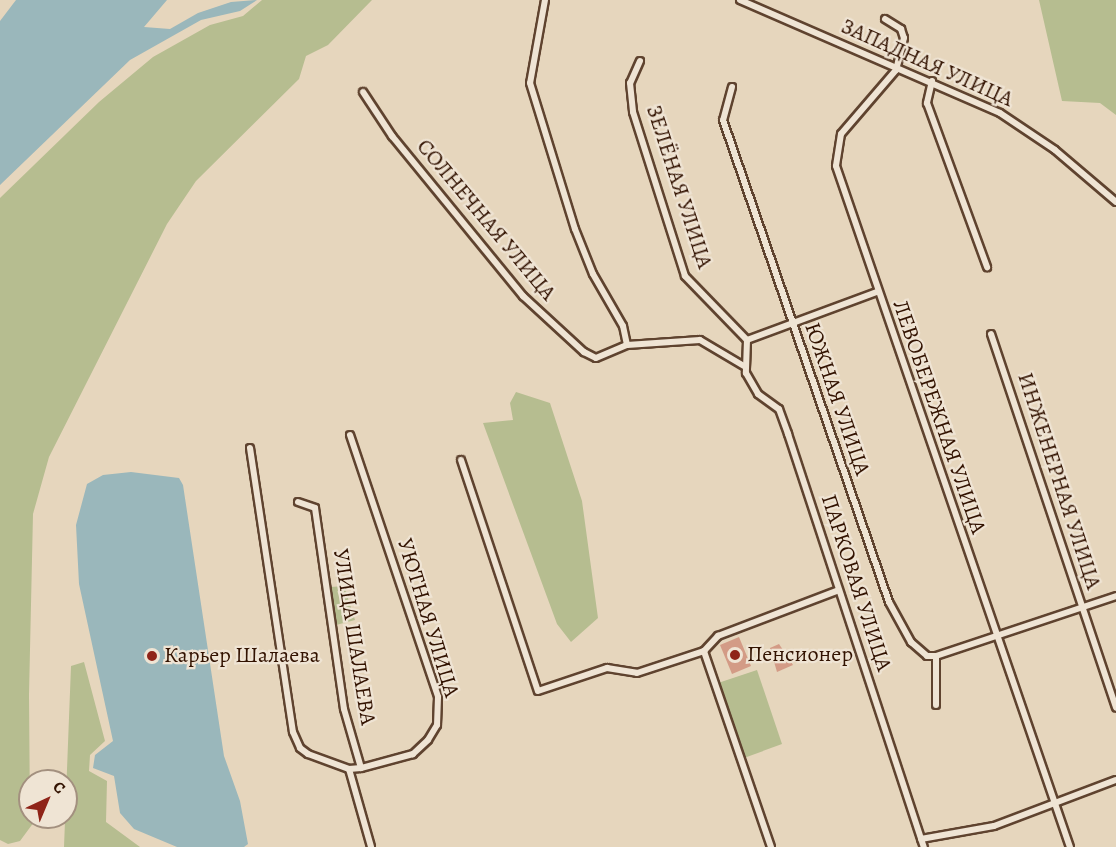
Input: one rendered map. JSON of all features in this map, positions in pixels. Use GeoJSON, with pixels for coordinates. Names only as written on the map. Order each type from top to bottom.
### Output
{"type":"FeatureCollection","features":[{"type":"Feature","properties":{"kind":"street"},"geometry":{"type":"LineString","coordinates":[[545,0],[530,83],[575,229],[593,274],[623,326],[627,345],[700,340],[744,366],[747,339],[791,321],[877,292]]}},
{"type":"Feature","properties":{"kind":"street","name":"ЗАПАДНАЯ УЛИЦА"},"geometry":{"type":"LineString","coordinates":[[740,0],[896,70],[932,81],[1027,130],[1116,202]]}},
{"type":"Feature","properties":{"kind":"street","name":"ЛЕВОБЕРЕЖНАЯ УЛИЦА"},"geometry":{"type":"LineString","coordinates":[[885,19],[901,29],[904,38],[896,70],[850,120],[837,150],[842,190],[994,634],[1057,801],[1070,847]]}},
{"type":"Feature","properties":{"kind":"street","name":"ЗЕЛЁНАЯ УЛИЦА"},"geometry":{"type":"LineString","coordinates":[[640,61],[630,83],[633,111],[685,276],[747,339]]}},
{"type":"Feature","properties":{"kind":"street"},"geometry":{"type":"LineString","coordinates":[[932,81],[927,103],[987,267]]}},
{"type":"Feature","properties":{"kind":"street","name":"ЮЖНАЯ УЛИЦА"},"geometry":{"type":"LineString","coordinates":[[732,87],[723,120],[889,602],[911,642],[920,652],[936,656]]}},
{"type":"Feature","properties":{"kind":"street","name":"СОЛНЕЧНАЯ УЛИЦА"},"geometry":{"type":"LineString","coordinates":[[363,92],[392,136],[523,296],[596,358],[627,345]]}},
{"type":"Feature","properties":{"kind":"street","name":"ИНЖЕНЕРНАЯ УЛИЦА"},"geometry":{"type":"LineString","coordinates":[[991,334],[1116,708]]}},
{"type":"Feature","properties":{"kind":"street","name":"ПАРКОВАЯ УЛИЦА"},"geometry":{"type":"LineString","coordinates":[[744,366],[758,394],[779,409],[924,847]]}},
{"type":"Feature","properties":{"kind":"street","name":"УЮТНАЯ УЛИЦА"},"geometry":{"type":"LineString","coordinates":[[350,435],[438,697],[437,725],[428,740],[413,754],[361,768]]}},
{"type":"Feature","properties":{"kind":"street"},"geometry":{"type":"LineString","coordinates":[[250,448],[293,732],[300,748],[308,754],[349,769],[361,768]]}},
{"type":"Feature","properties":{"kind":"street"},"geometry":{"type":"LineString","coordinates":[[461,460],[538,691],[607,668],[637,673],[704,651],[718,636],[839,590]]}},
{"type":"Feature","properties":{"kind":"street","name":"УЛИЦА ШАЛАЕВА"},"geometry":{"type":"LineString","coordinates":[[298,502],[315,508],[344,709],[361,768]]}},
{"type":"Feature","properties":{"kind":"street"},"geometry":{"type":"LineString","coordinates":[[936,705],[936,656],[994,634],[1116,596]]}},
{"type":"Feature","properties":{"kind":"street"},"geometry":{"type":"LineString","coordinates":[[704,651],[771,847]]}},
{"type":"Feature","properties":{"kind":"street"},"geometry":{"type":"LineString","coordinates":[[349,769],[371,847]]}},
{"type":"Feature","properties":{"kind":"street"},"geometry":{"type":"LineString","coordinates":[[921,839],[994,826],[1116,780]]}},
{"type":"Feature","properties":{"kind":"green space"},"geometry":{"type":"Polygon","coordinates":[[[262,0],[372,0],[328,45],[306,56],[299,79],[196,181],[167,224],[49,457],[33,514],[30,769],[18,769],[18,829],[29,829],[20,841],[8,844],[0,840],[0,198],[99,102],[153,57],[210,25],[243,16],[262,0]]]}},
{"type":"Feature","properties":{"kind":"green space"},"geometry":{"type":"Polygon","coordinates":[[[1039,0],[1116,0],[1116,115],[1100,103],[1062,101],[1039,0]]]}},
{"type":"Feature","properties":{"kind":"green space"},"geometry":{"type":"Polygon","coordinates":[[[516,392],[550,403],[582,501],[598,618],[571,642],[557,624],[483,423],[513,420],[510,403],[516,392]]]}},
{"type":"Feature","properties":{"kind":"green space"},"geometry":{"type":"Polygon","coordinates":[[[344,586],[355,620],[336,625],[331,587],[344,586]]]}},
{"type":"Feature","properties":{"kind":"green space"},"geometry":{"type":"Polygon","coordinates":[[[84,662],[105,741],[90,755],[89,771],[107,781],[106,822],[140,847],[64,847],[65,829],[78,829],[78,769],[67,769],[71,666],[84,662]]]}},
{"type":"Feature","properties":{"kind":"green space"},"geometry":{"type":"Polygon","coordinates":[[[757,670],[782,744],[744,758],[715,684],[757,670]]]}},
{"type":"Feature","properties":{"kind":"water"},"geometry":{"type":"Polygon","coordinates":[[[16,0],[167,0],[144,27],[170,29],[198,13],[231,2],[257,0],[240,11],[201,20],[130,60],[0,185],[0,21],[16,0]]]}},
{"type":"Feature","properties":{"kind":"water","name":"Карьер Шалаева"},"geometry":{"type":"Polygon","coordinates":[[[131,472],[179,478],[183,485],[224,756],[240,801],[248,844],[244,847],[177,847],[134,829],[120,813],[114,776],[93,768],[95,755],[113,741],[79,584],[76,525],[87,484],[103,475],[131,472]]]}},
{"type":"Feature","properties":{"kind":"building","name":"Пенсионер"},"geometry":{"type":"Polygon","coordinates":[[[739,637],[751,666],[732,674],[720,645],[739,637]]]}},
{"type":"Feature","properties":{"kind":"building"},"geometry":{"type":"Polygon","coordinates":[[[779,644],[793,665],[777,672],[770,648],[779,644]]]}},
{"type":"Feature","properties":{"kind":"place","name":"Пенсионер"},"geometry":{"type":"Point","coordinates":[735,655]}},
{"type":"Feature","properties":{"kind":"place","name":"Карьер Шалаева"},"geometry":{"type":"Point","coordinates":[152,656]}}]}
